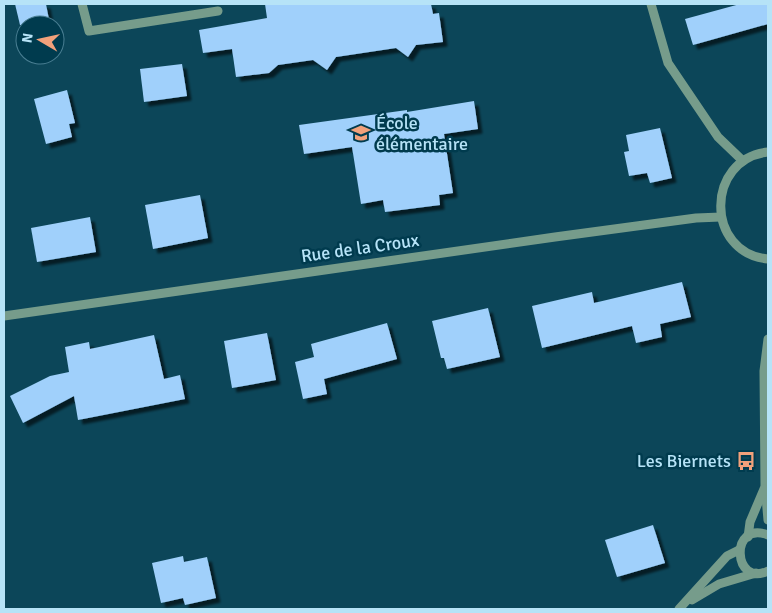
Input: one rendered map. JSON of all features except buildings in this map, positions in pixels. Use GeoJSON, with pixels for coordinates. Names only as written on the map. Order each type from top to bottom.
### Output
{"type":"FeatureCollection","features":[{"type":"Feature","properties":{"kind":"street"},"geometry":{"type":"LineString","coordinates":[[82,4],[89,31],[218,11]]}},
{"type":"Feature","properties":{"kind":"street"},"geometry":{"type":"LineString","coordinates":[[651,4],[668,63],[718,137],[743,161]]}},
{"type":"Feature","properties":{"kind":"street"},"geometry":{"type":"LineString","coordinates":[[768,152],[759,153],[743,161],[728,176],[720,196],[721,218],[728,235],[742,249],[759,258],[768,259]]}},
{"type":"Feature","properties":{"kind":"street","name":"Rue de la Croux"},"geometry":{"type":"LineString","coordinates":[[4,316],[574,234],[696,218],[721,218]]}},
{"type":"Feature","properties":{"kind":"street"},"geometry":{"type":"LineString","coordinates":[[768,339],[764,371],[765,486],[768,520]]}},
{"type":"Feature","properties":{"kind":"street"},"geometry":{"type":"LineString","coordinates":[[748,537],[750,522],[765,486]]}},
{"type":"Feature","properties":{"kind":"street"},"geometry":{"type":"LineString","coordinates":[[756,573],[743,565],[739,550],[742,543],[748,537],[763,533],[768,535]]}},
{"type":"Feature","properties":{"kind":"street"},"geometry":{"type":"LineString","coordinates":[[681,607],[727,556],[739,550]]}},
{"type":"Feature","properties":{"kind":"street"},"geometry":{"type":"LineString","coordinates":[[681,607],[719,584],[768,571]]}},
{"type":"Feature","properties":{"kind":"place","name":"École élémentaire"},"geometry":{"type":"Point","coordinates":[361,133]}},
{"type":"Feature","properties":{"kind":"place","name":"Les Biernets"},"geometry":{"type":"Point","coordinates":[746,461]}}]}
